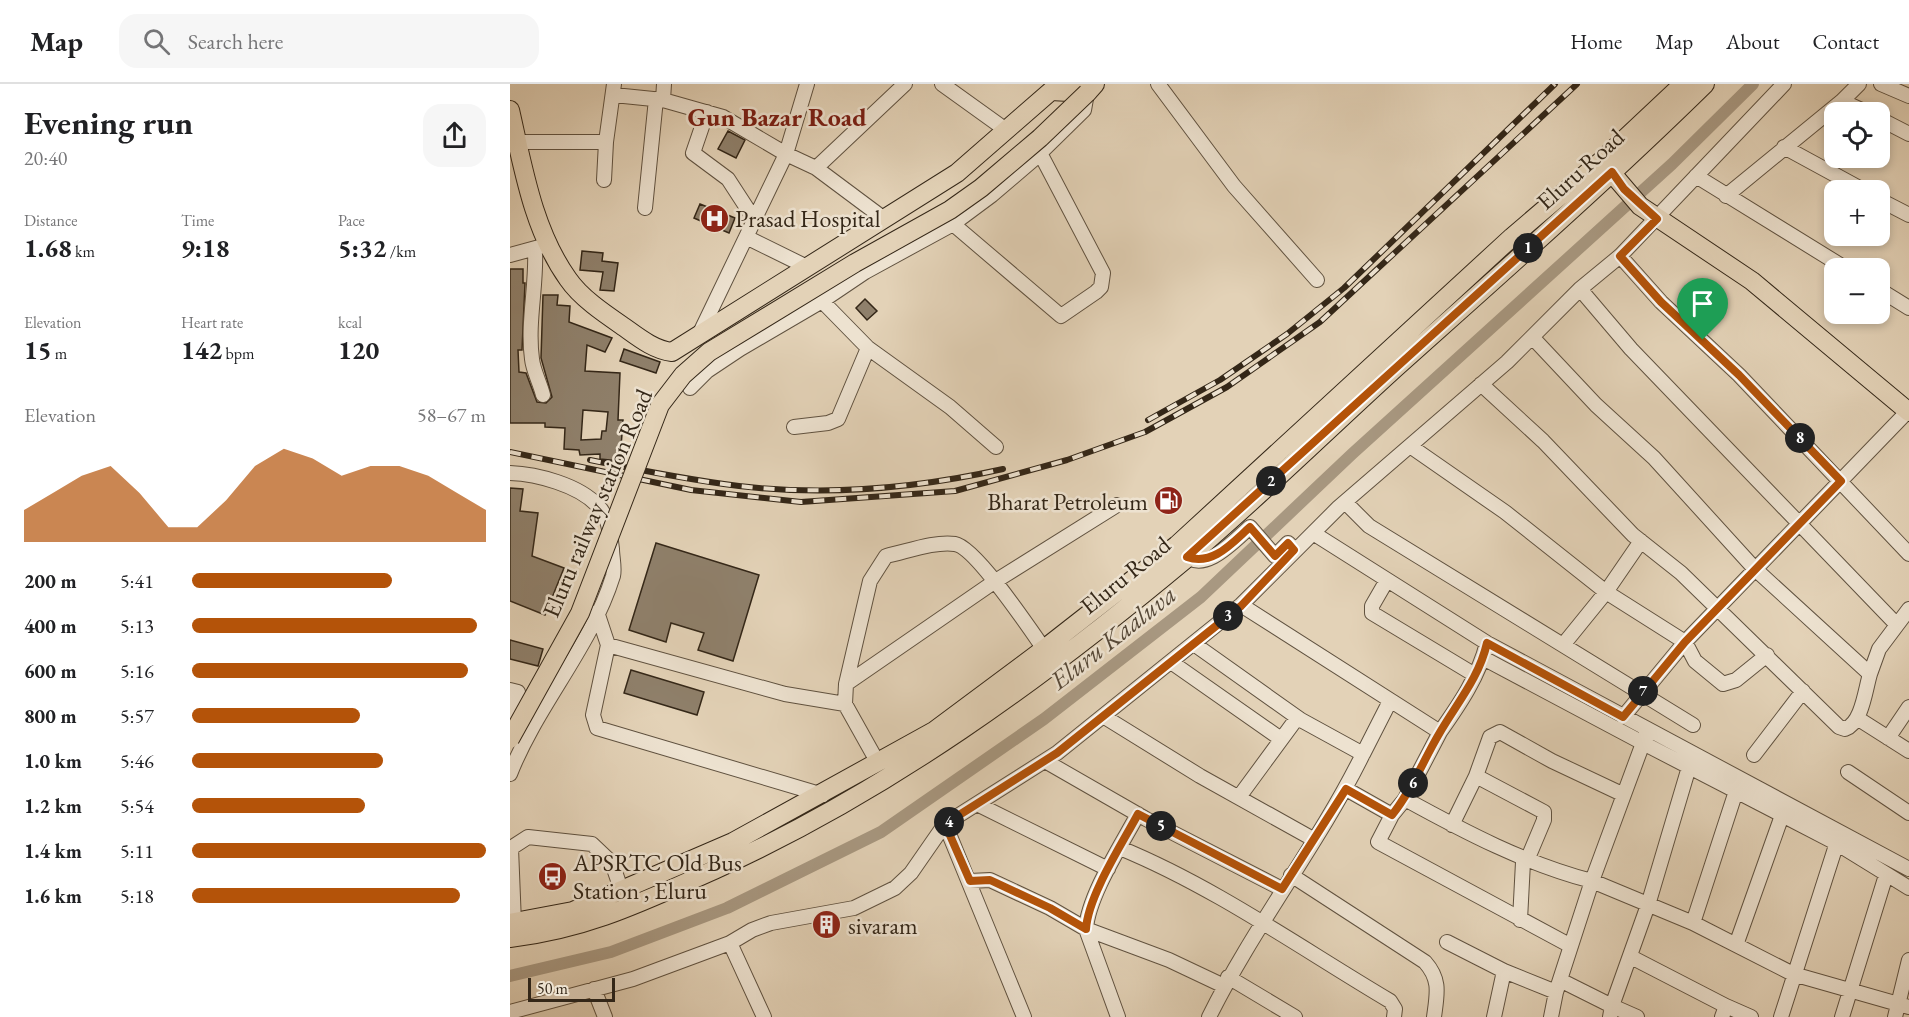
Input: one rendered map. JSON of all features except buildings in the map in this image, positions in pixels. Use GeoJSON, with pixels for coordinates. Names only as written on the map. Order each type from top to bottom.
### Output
{"type":"FeatureCollection","features":[{"type":"Feature","properties":{"kind":"main road","name":"Eluru Road"},"geometry":{"type":"LineString","coordinates":[[1661,116],[1683,84]]}},
{"type":"Feature","properties":{"kind":"main road","name":"Eluru Road"},"geometry":{"type":"LineString","coordinates":[[511,928],[599,920],[756,851],[845,805],[965,727],[1060,658],[1182,551],[1512,237],[1607,167],[1661,116],[1705,84]]}},
{"type":"Feature","properties":{"kind":"main road"},"geometry":{"type":"LineString","coordinates":[[510,110],[542,246],[568,280],[584,296],[648,343],[663,351],[672,352],[957,173],[1006,130],[1046,87],[1091,89]]}},
{"type":"Feature","properties":{"kind":"main road","name":"Eluru railway station Road"},"geometry":{"type":"LineString","coordinates":[[510,738],[580,613],[660,405],[682,375],[709,352],[855,263],[950,210],[981,188],[1032,145],[1091,89]]}},
{"type":"Feature","properties":{"kind":"main road"},"geometry":{"type":"LineString","coordinates":[[1607,167],[1640,206],[1752,281],[1909,411]]}},
{"type":"Feature","properties":{"kind":"main road","name":"Eluru Road"},"geometry":{"type":"LineString","coordinates":[[511,928],[573,911],[734,842],[823,795],[934,731],[1182,551]]}},
{"type":"Feature","properties":{"kind":"street"},"geometry":{"type":"LineString","coordinates":[[645,208],[659,100],[664,84]]}},
{"type":"Feature","properties":{"kind":"street"},"geometry":{"type":"LineString","coordinates":[[697,338],[786,154],[807,84]]}},
{"type":"Feature","properties":{"kind":"street"},"geometry":{"type":"LineString","coordinates":[[816,168],[905,84]]}},
{"type":"Feature","properties":{"kind":"street"},"geometry":{"type":"LineString","coordinates":[[942,84],[1006,130]]}},
{"type":"Feature","properties":{"kind":"street"},"geometry":{"type":"LineString","coordinates":[[1158,84],[1234,186],[1317,280]]}},
{"type":"Feature","properties":{"kind":"street"},"geometry":{"type":"LineString","coordinates":[[1182,551],[1195,560],[1212,558],[1250,527],[1275,556],[1313,533],[1533,338],[1580,289],[1620,256],[1784,84]]}},
{"type":"Feature","properties":{"kind":"street"},"geometry":{"type":"LineString","coordinates":[[1719,192],[1784,147],[1842,101],[1859,84]]}},
{"type":"Feature","properties":{"kind":"street"},"geometry":{"type":"LineString","coordinates":[[1881,84],[1909,96]]}},
{"type":"Feature","properties":{"kind":"street"},"geometry":{"type":"LineString","coordinates":[[690,388],[707,371],[740,349],[822,301],[865,272],[953,224],[992,195],[1084,110],[1091,89]]}},
{"type":"Feature","properties":{"kind":"street"},"geometry":{"type":"LineString","coordinates":[[604,180],[606,142],[614,90],[723,117],[786,154],[816,168],[883,218]]}},
{"type":"Feature","properties":{"kind":"street"},"geometry":{"type":"LineString","coordinates":[[707,112],[693,153],[728,179],[754,219]]}},
{"type":"Feature","properties":{"kind":"street"},"geometry":{"type":"LineString","coordinates":[[1890,124],[1909,134]]}},
{"type":"Feature","properties":{"kind":"street"},"geometry":{"type":"LineString","coordinates":[[517,142],[606,142]]}},
{"type":"Feature","properties":{"kind":"street"},"geometry":{"type":"LineString","coordinates":[[1784,147],[1845,180]]}},
{"type":"Feature","properties":{"kind":"street"},"geometry":{"type":"LineString","coordinates":[[953,224],[1061,316],[1096,292],[1101,287],[1103,273],[1040,153]]}},
{"type":"Feature","properties":{"kind":"street"},"geometry":{"type":"LineString","coordinates":[[1696,176],[1828,258]]}},
{"type":"Feature","properties":{"kind":"street"},"geometry":{"type":"LineString","coordinates":[[1890,205],[1909,215]]}},
{"type":"Feature","properties":{"kind":"street"},"geometry":{"type":"LineString","coordinates":[[746,237],[807,267]]}},
{"type":"Feature","properties":{"kind":"street"},"geometry":{"type":"LineString","coordinates":[[510,255],[542,246],[532,309],[532,360],[543,395]]}},
{"type":"Feature","properties":{"kind":"street"},"geometry":{"type":"LineString","coordinates":[[1620,256],[1661,302],[1739,375],[1909,554]]}},
{"type":"Feature","properties":{"kind":"street"},"geometry":{"type":"LineString","coordinates":[[1580,289],[1631,349],[1897,624]]}},
{"type":"Feature","properties":{"kind":"street"},"geometry":{"type":"LineString","coordinates":[[1890,296],[1909,308]]}},
{"type":"Feature","properties":{"kind":"street"},"geometry":{"type":"LineString","coordinates":[[822,301],[868,348],[950,407],[996,447]]}},
{"type":"Feature","properties":{"kind":"street"},"geometry":{"type":"LineString","coordinates":[[1533,338],[1596,405],[1654,458],[1754,568],[1870,675]]}},
{"type":"Feature","properties":{"kind":"street"},"geometry":{"type":"LineString","coordinates":[[794,427],[828,423],[838,419],[868,348]]}},
{"type":"Feature","properties":{"kind":"street"},"geometry":{"type":"LineString","coordinates":[[1481,384],[1543,441],[1641,541],[1681,573],[1839,727],[1845,729],[1851,727],[1857,718],[1879,649],[1909,609]]}},
{"type":"Feature","properties":{"kind":"street"},"geometry":{"type":"LineString","coordinates":[[1632,705],[1685,642],[1754,568],[1909,411]]}},
{"type":"Feature","properties":{"kind":"street"},"geometry":{"type":"LineString","coordinates":[[1410,446],[1504,512],[1606,592],[1685,642],[1695,661],[1723,684],[1736,680],[1767,655]]}},
{"type":"Feature","properties":{"kind":"street"},"geometry":{"type":"LineString","coordinates":[[510,473],[537,476],[580,493],[598,506],[607,520],[614,574],[597,612],[531,727],[510,774]]}},
{"type":"Feature","properties":{"kind":"street"},"geometry":{"type":"LineString","coordinates":[[846,684],[994,582],[1117,505]]}},
{"type":"Feature","properties":{"kind":"street"},"geometry":{"type":"LineString","coordinates":[[1342,505],[1369,526],[1563,645],[1632,705],[1647,729],[1741,777],[1784,808],[1838,837],[1909,869]]}},
{"type":"Feature","properties":{"kind":"street"},"geometry":{"type":"LineString","coordinates":[[1313,533],[1487,643],[1632,705],[1694,725]]}},
{"type":"Feature","properties":{"kind":"street"},"geometry":{"type":"LineString","coordinates":[[1563,645],[1606,592],[1641,541]]}},
{"type":"Feature","properties":{"kind":"street"},"geometry":{"type":"LineString","coordinates":[[878,763],[845,704],[846,684],[870,581],[886,556],[946,543],[963,546],[994,582],[1044,649]]}},
{"type":"Feature","properties":{"kind":"street"},"geometry":{"type":"LineString","coordinates":[[519,1013],[633,979],[730,943],[752,930],[771,923],[854,908],[890,892],[911,873],[945,824],[1045,761],[1194,644],[1241,606],[1291,546]]}},
{"type":"Feature","properties":{"kind":"street"},"geometry":{"type":"LineString","coordinates":[[1387,580],[1372,606],[1372,613],[1474,675]]}},
{"type":"Feature","properties":{"kind":"street"},"geometry":{"type":"LineString","coordinates":[[1241,606],[1440,732]]}},
{"type":"Feature","properties":{"kind":"street"},"geometry":{"type":"LineString","coordinates":[[597,612],[608,645],[593,715],[597,728],[823,795]]}},
{"type":"Feature","properties":{"kind":"street"},"geometry":{"type":"LineString","coordinates":[[1487,643],[1483,658],[1460,704],[1440,732],[1405,799],[1392,815],[1378,842],[1520,921],[1571,946]]}},
{"type":"Feature","properties":{"kind":"street"},"geometry":{"type":"LineString","coordinates":[[1194,644],[1297,718],[1363,754]]}},
{"type":"Feature","properties":{"kind":"street"},"geometry":{"type":"LineString","coordinates":[[608,645],[785,694],[845,704]]}},
{"type":"Feature","properties":{"kind":"street"},"geometry":{"type":"LineString","coordinates":[[1483,658],[1735,791],[1784,808]]}},
{"type":"Feature","properties":{"kind":"street"},"geometry":{"type":"LineString","coordinates":[[1171,662],[1281,740]]}},
{"type":"Feature","properties":{"kind":"street"},"geometry":{"type":"LineString","coordinates":[[510,690],[518,692],[510,713]]}},
{"type":"Feature","properties":{"kind":"street"},"geometry":{"type":"LineString","coordinates":[[1754,755],[1803,691]]}},
{"type":"Feature","properties":{"kind":"street"},"geometry":{"type":"LineString","coordinates":[[1209,1017],[1226,981],[1346,789],[1390,701]]}},
{"type":"Feature","properties":{"kind":"street"},"geometry":{"type":"LineString","coordinates":[[1888,738],[1909,707]]}},
{"type":"Feature","properties":{"kind":"street"},"geometry":{"type":"LineString","coordinates":[[1103,716],[1313,839]]}},
{"type":"Feature","properties":{"kind":"street"},"geometry":{"type":"LineString","coordinates":[[1239,797],[1297,718]]}},
{"type":"Feature","properties":{"kind":"street"},"geometry":{"type":"LineString","coordinates":[[1857,718],[1909,751]]}},
{"type":"Feature","properties":{"kind":"street"},"geometry":{"type":"LineString","coordinates":[[1551,1017],[1558,986],[1592,881],[1647,729]]}},
{"type":"Feature","properties":{"kind":"street"},"geometry":{"type":"LineString","coordinates":[[1452,825],[1476,776],[1490,737],[1500,732],[1552,761],[1622,794]]}},
{"type":"Feature","properties":{"kind":"street"},"geometry":{"type":"LineString","coordinates":[[1045,761],[1138,814],[1282,889]]}},
{"type":"Feature","properties":{"kind":"street"},"geometry":{"type":"LineString","coordinates":[[1611,1012],[1648,905],[1689,767]]}},
{"type":"Feature","properties":{"kind":"street"},"geometry":{"type":"LineString","coordinates":[[1848,772],[1909,813]]}},
{"type":"Feature","properties":{"kind":"street"},"geometry":{"type":"LineString","coordinates":[[1476,776],[1544,813],[1544,820],[1528,858],[1523,862],[1520,921]]}},
{"type":"Feature","properties":{"kind":"street"},"geometry":{"type":"LineString","coordinates":[[1693,923],[1741,777]]}},
{"type":"Feature","properties":{"kind":"street"},"geometry":{"type":"LineString","coordinates":[[1346,789],[1392,815]]}},
{"type":"Feature","properties":{"kind":"street"},"geometry":{"type":"LineString","coordinates":[[1405,799],[1503,850],[1528,858],[1550,870],[1592,881],[1693,923],[1792,974],[1851,990],[1900,1009],[1909,960]]}},
{"type":"Feature","properties":{"kind":"street"},"geometry":{"type":"LineString","coordinates":[[977,804],[1108,869]]}},
{"type":"Feature","properties":{"kind":"street"},"geometry":{"type":"LineString","coordinates":[[1736,945],[1784,808]]}},
{"type":"Feature","properties":{"kind":"street"},"geometry":{"type":"LineString","coordinates":[[1118,1017],[1086,929],[1086,920],[1108,869],[1138,814]]}},
{"type":"Feature","properties":{"kind":"street"},"geometry":{"type":"LineString","coordinates":[[945,824],[1024,1017]]}},
{"type":"Feature","properties":{"kind":"street"},"geometry":{"type":"LineString","coordinates":[[511,928],[511,848],[528,837],[592,844],[612,863],[621,889]]}},
{"type":"Feature","properties":{"kind":"street"},"geometry":{"type":"LineString","coordinates":[[1838,837],[1886,875],[1909,888]]}},
{"type":"Feature","properties":{"kind":"street"},"geometry":{"type":"LineString","coordinates":[[1781,1017],[1792,974],[1838,837]]}},
{"type":"Feature","properties":{"kind":"street"},"geometry":{"type":"LineString","coordinates":[[1120,848],[1147,859],[1390,1001],[1395,1010],[1394,1017]]}},
{"type":"Feature","properties":{"kind":"street"},"geometry":{"type":"LineString","coordinates":[[1291,875],[1425,962],[1435,973],[1437,989],[1434,1017]]}},
{"type":"Feature","properties":{"kind":"street"},"geometry":{"type":"LineString","coordinates":[[1842,1017],[1886,875]]}},
{"type":"Feature","properties":{"kind":"street"},"geometry":{"type":"LineString","coordinates":[[970,881],[990,880],[1050,908],[1086,929],[1226,981],[1296,1017]]}},
{"type":"Feature","properties":{"kind":"street"},"geometry":{"type":"LineString","coordinates":[[1448,942],[1504,971],[1558,986],[1611,1012],[1637,1017]]}},
{"type":"Feature","properties":{"kind":"street"},"geometry":{"type":"LineString","coordinates":[[730,943],[764,1017]]}},
{"type":"Feature","properties":{"kind":"street"},"geometry":{"type":"LineString","coordinates":[[1631,957],[1724,1011],[1751,1017]]}},
{"type":"Feature","properties":{"kind":"street"},"geometry":{"type":"LineString","coordinates":[[1494,1017],[1504,971]]}},
{"type":"Feature","properties":{"kind":"street"},"geometry":{"type":"LineString","coordinates":[[594,990],[605,1017]]}},
{"type":"Feature","properties":{"kind":"waterway","name":"Eluru Kaaluva"},"geometry":{"type":"LineString","coordinates":[[510,976],[611,952],[727,908],[881,832],[1044,719],[1201,597],[1352,454],[1672,164],[1753,84]]}},
{"type":"Feature","properties":{"kind":"railway"},"geometry":{"type":"LineString","coordinates":[[1148,420],[1220,380],[1287,334],[1344,288],[1555,84]]}},
{"type":"Feature","properties":{"kind":"railway"},"geometry":{"type":"LineString","coordinates":[[510,452],[691,490],[801,502],[955,491],[1067,460],[1145,432],[1227,387],[1320,322],[1577,84]]}},
{"type":"Feature","properties":{"kind":"railway"},"geometry":{"type":"LineString","coordinates":[[590,460],[721,484],[805,490],[905,485],[1003,469]]}},
{"type":"Feature","properties":{"kind":"place","name":"Prasad Hospital"},"geometry":{"type":"Point","coordinates":[714,218]}},
{"type":"Feature","properties":{"kind":"place","name":"Bharat Petroleum"},"geometry":{"type":"Point","coordinates":[1169,501]}},
{"type":"Feature","properties":{"kind":"place","name":"APSRTC Old Bus Station , Eluru"},"geometry":{"type":"Point","coordinates":[552,876]}},
{"type":"Feature","properties":{"kind":"place","name":"sivaram"},"geometry":{"type":"Point","coordinates":[827,925]}},
{"type":"Feature","properties":{"kind":"district","name":"Gun Bazar Road"},"geometry":{"type":"Point","coordinates":[777,117]}},
{"type":"Feature","properties":{"kind":"route"},"geometry":{"type":"LineString","coordinates":[[1612,172],[1640,206],[1657,219],[1620,256],[1661,302],[1703,340],[1841,481],[1798,522],[1685,642],[1623,717],[1487,643],[1483,658],[1460,704],[1440,732],[1405,799],[1392,815],[1346,789],[1282,889],[1138,814],[1108,869],[1086,920],[1086,929],[1050,908],[990,880],[970,881],[945,824],[1057,753],[1241,606],[1294,550],[1288,543],[1275,556],[1250,527],[1212,558],[1195,560],[1187,557],[1612,172]]}}]}
